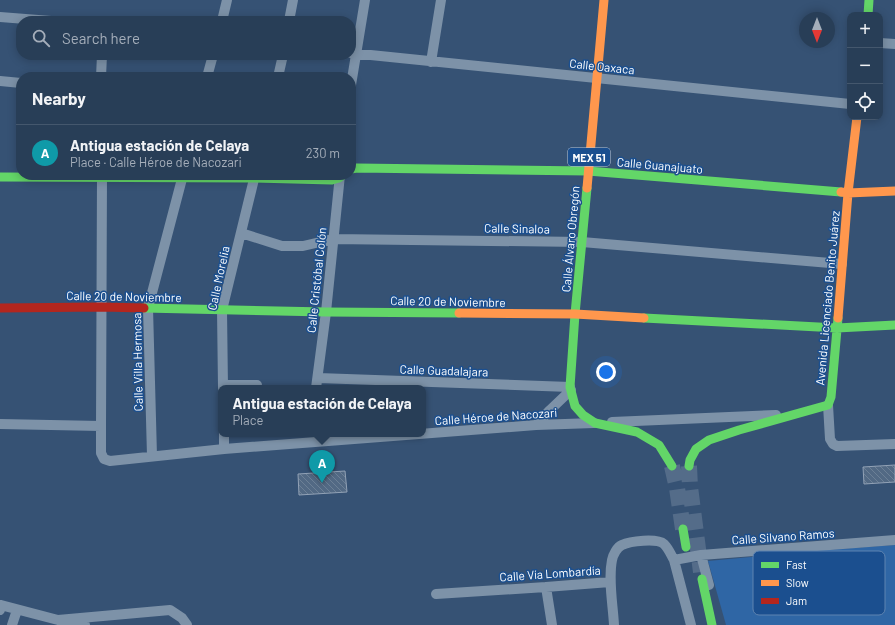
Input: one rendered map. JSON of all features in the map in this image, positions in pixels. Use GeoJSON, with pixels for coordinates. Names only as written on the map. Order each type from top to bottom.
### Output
{"type":"FeatureCollection","features":[{"type":"Feature","properties":{"kind":"street"},"geometry":{"type":"LineString","coordinates":[[223,16],[227,0]]}},
{"type":"Feature","properties":{"kind":"street"},"geometry":{"type":"LineString","coordinates":[[290,16],[293,0]]}},
{"type":"Feature","properties":{"kind":"street"},"geometry":{"type":"LineString","coordinates":[[356,44],[365,0]]}},
{"type":"Feature","properties":{"kind":"street"},"geometry":{"type":"LineString","coordinates":[[431,62],[442,0]]}},
{"type":"Feature","properties":{"kind":"street","name":"Calle Álvaro Obregón"},"geometry":{"type":"LineString","coordinates":[[595,423],[583,415],[575,406],[571,389],[575,314],[604,0]]}},
{"type":"Feature","properties":{"kind":"street"},"geometry":{"type":"LineString","coordinates":[[868,12],[869,0]]}},
{"type":"Feature","properties":{"kind":"street"},"geometry":{"type":"LineString","coordinates":[[0,17],[16,18]]}},
{"type":"Feature","properties":{"kind":"street"},"geometry":{"type":"LineString","coordinates":[[883,43],[895,44]]}},
{"type":"Feature","properties":{"kind":"street","name":"Calle Oaxaca"},"geometry":{"type":"LineString","coordinates":[[356,54],[847,104]]}},
{"type":"Feature","properties":{"kind":"street"},"geometry":{"type":"LineString","coordinates":[[101,72],[102,60]]}},
{"type":"Feature","properties":{"kind":"street"},"geometry":{"type":"LineString","coordinates":[[208,72],[212,60]]}},
{"type":"Feature","properties":{"kind":"street"},"geometry":{"type":"LineString","coordinates":[[279,72],[282,60]]}},
{"type":"Feature","properties":{"kind":"street"},"geometry":{"type":"LineString","coordinates":[[352,72],[353,60]]}},
{"type":"Feature","properties":{"kind":"street"},"geometry":{"type":"LineString","coordinates":[[0,81],[16,83]]}},
{"type":"Feature","properties":{"kind":"street","name":"Avenida Licenciado Benito Juárez"},"geometry":{"type":"LineString","coordinates":[[828,405],[831,397],[848,193],[857,120]]}},
{"type":"Feature","properties":{"kind":"street","name":"Calle Guanajuato"},"geometry":{"type":"LineString","coordinates":[[356,168],[588,171],[848,193],[895,191]]}},
{"type":"Feature","properties":{"kind":"street"},"geometry":{"type":"LineString","coordinates":[[0,177],[16,177]]}},
{"type":"Feature","properties":{"kind":"street"},"geometry":{"type":"LineString","coordinates":[[0,424],[101,426],[102,180]]}},
{"type":"Feature","properties":{"kind":"street","name":"Calle Villa Hermosa"},"geometry":{"type":"LineString","coordinates":[[152,456],[148,308],[182,180]]}},
{"type":"Feature","properties":{"kind":"street","name":"Calle Morelia"},"geometry":{"type":"LineString","coordinates":[[223,385],[222,310],[254,180]]}},
{"type":"Feature","properties":{"kind":"street","name":"Calle Cristóbal Colón"},"geometry":{"type":"LineString","coordinates":[[317,383],[340,180]]}},
{"type":"Feature","properties":{"kind":"street","name":"Calle Sinaloa"},"geometry":{"type":"LineString","coordinates":[[241,233],[282,246],[303,246],[333,239],[582,242],[842,264]]}},
{"type":"Feature","properties":{"kind":"street","name":"Calle 20 de Noviembre"},"geometry":{"type":"LineString","coordinates":[[0,308],[102,307],[326,312],[575,314],[837,328],[895,325]]}},
{"type":"Feature","properties":{"kind":"street","name":"Calle Guadalajara"},"geometry":{"type":"LineString","coordinates":[[317,383],[402,385]]}},
{"type":"Feature","properties":{"kind":"street","name":"Calle Guadalajara"},"geometry":{"type":"LineString","coordinates":[[426,386],[571,389]]}},
{"type":"Feature","properties":{"kind":"street"},"geometry":{"type":"LineString","coordinates":[[536,426],[571,389]]}},
{"type":"Feature","properties":{"kind":"street"},"geometry":{"type":"LineString","coordinates":[[690,466],[690,460],[696,449],[708,440],[828,405],[830,439],[833,444],[837,446],[895,444]]}},
{"type":"Feature","properties":{"kind":"street","name":"Calle Héroe de Nacozari"},"geometry":{"type":"LineString","coordinates":[[426,432],[796,414]]}},
{"type":"Feature","properties":{"kind":"street"},"geometry":{"type":"LineString","coordinates":[[595,423],[637,432],[659,445],[672,466]]}},
{"type":"Feature","properties":{"kind":"street","name":"Calle Héroe de Nacozari"},"geometry":{"type":"LineString","coordinates":[[101,426],[102,453],[104,459],[110,461],[310,439],[345,437]]}},
{"type":"Feature","properties":{"kind":"street"},"geometry":{"type":"LineString","coordinates":[[224,437],[224,449]]}},
{"type":"Feature","properties":{"kind":"street"},"geometry":{"type":"LineString","coordinates":[[683,530],[686,547]]}},
{"type":"Feature","properties":{"kind":"street","name":"Calle Vía Lombardía"},"geometry":{"type":"LineString","coordinates":[[436,594],[610,582],[612,559],[622,545],[641,540],[656,541],[663,543],[674,560],[691,625]]}},
{"type":"Feature","properties":{"kind":"street","name":"Calle Silvano Ramos"},"geometry":{"type":"LineString","coordinates":[[674,560],[701,555],[895,540]]}},
{"type":"Feature","properties":{"kind":"street"},"geometry":{"type":"LineString","coordinates":[[701,555],[720,625]]}},
{"type":"Feature","properties":{"kind":"street"},"geometry":{"type":"LineString","coordinates":[[704,625],[699,580],[712,625]]}},
{"type":"Feature","properties":{"kind":"street"},"geometry":{"type":"LineString","coordinates":[[610,582],[614,625]]}},
{"type":"Feature","properties":{"kind":"street"},"geometry":{"type":"LineString","coordinates":[[546,587],[552,625]]}},
{"type":"Feature","properties":{"kind":"street"},"geometry":{"type":"LineString","coordinates":[[1,608],[17,610],[85,625]]}},
{"type":"Feature","properties":{"kind":"street"},"geometry":{"type":"LineString","coordinates":[[12,625],[17,610]]}},
{"type":"Feature","properties":{"kind":"street"},"geometry":{"type":"LineString","coordinates":[[58,620],[170,610],[182,618],[187,625]]}},
{"type":"Feature","properties":{"kind":"shaded area"},"geometry":{"type":"Polygon","coordinates":[[[895,545],[895,625],[726,625],[708,561],[753,557],[753,615],[885,615],[885,551],[813,551],[895,545]]]}},
{"type":"Feature","properties":{"kind":"building"},"geometry":{"type":"Polygon","coordinates":[[[895,465],[895,482],[864,484],[863,467],[895,465]]]}},
{"type":"Feature","properties":{"kind":"building"},"geometry":{"type":"Polygon","coordinates":[[[345,471],[347,492],[299,495],[298,474],[345,471]]]}},
{"type":"Feature","properties":{"kind":"tunnel"},"geometry":{"type":"LineString","coordinates":[[672,466],[683,529]]}},
{"type":"Feature","properties":{"kind":"tunnel"},"geometry":{"type":"LineString","coordinates":[[689,466],[690,487],[701,572]]}},
{"type":"Feature","properties":{"kind":"traffic: fast"},"geometry":{"type":"LineString","coordinates":[[868,12],[869,0]]}},
{"type":"Feature","properties":{"kind":"traffic: fast"},"geometry":{"type":"LineString","coordinates":[[356,168],[588,171],[841,192]]}},
{"type":"Feature","properties":{"kind":"traffic: fast"},"geometry":{"type":"LineString","coordinates":[[0,177],[16,177]]}},
{"type":"Feature","properties":{"kind":"traffic: fast"},"geometry":{"type":"LineString","coordinates":[[587,188],[575,314],[570,387],[575,406],[583,415],[595,423],[637,432],[659,445],[672,466]]}},
{"type":"Feature","properties":{"kind":"traffic: fast"},"geometry":{"type":"LineString","coordinates":[[144,308],[459,313]]}},
{"type":"Feature","properties":{"kind":"traffic: fast"},"geometry":{"type":"LineString","coordinates":[[644,318],[837,328],[895,325]]}},
{"type":"Feature","properties":{"kind":"traffic: fast"},"geometry":{"type":"LineString","coordinates":[[689,466],[690,460],[696,449],[709,440],[828,405],[831,397],[838,318]]}},
{"type":"Feature","properties":{"kind":"traffic: fast"},"geometry":{"type":"LineString","coordinates":[[683,529],[686,547]]}},
{"type":"Feature","properties":{"kind":"traffic: fast"},"geometry":{"type":"LineString","coordinates":[[702,579],[712,625]]}},
{"type":"Feature","properties":{"kind":"traffic: slow"},"geometry":{"type":"LineString","coordinates":[[587,188],[604,0]]}},
{"type":"Feature","properties":{"kind":"traffic: slow"},"geometry":{"type":"LineString","coordinates":[[838,318],[848,193],[857,120]]}},
{"type":"Feature","properties":{"kind":"traffic: slow"},"geometry":{"type":"LineString","coordinates":[[841,192],[895,191]]}},
{"type":"Feature","properties":{"kind":"traffic: slow"},"geometry":{"type":"LineString","coordinates":[[459,313],[575,314],[644,318]]}},
{"type":"Feature","properties":{"kind":"traffic: jam"},"geometry":{"type":"LineString","coordinates":[[0,308],[144,308]]}},
{"type":"Feature","properties":{"kind":"place","name":"Antigua estación de Celaya"},"geometry":{"type":"Point","coordinates":[322,483]}}]}
